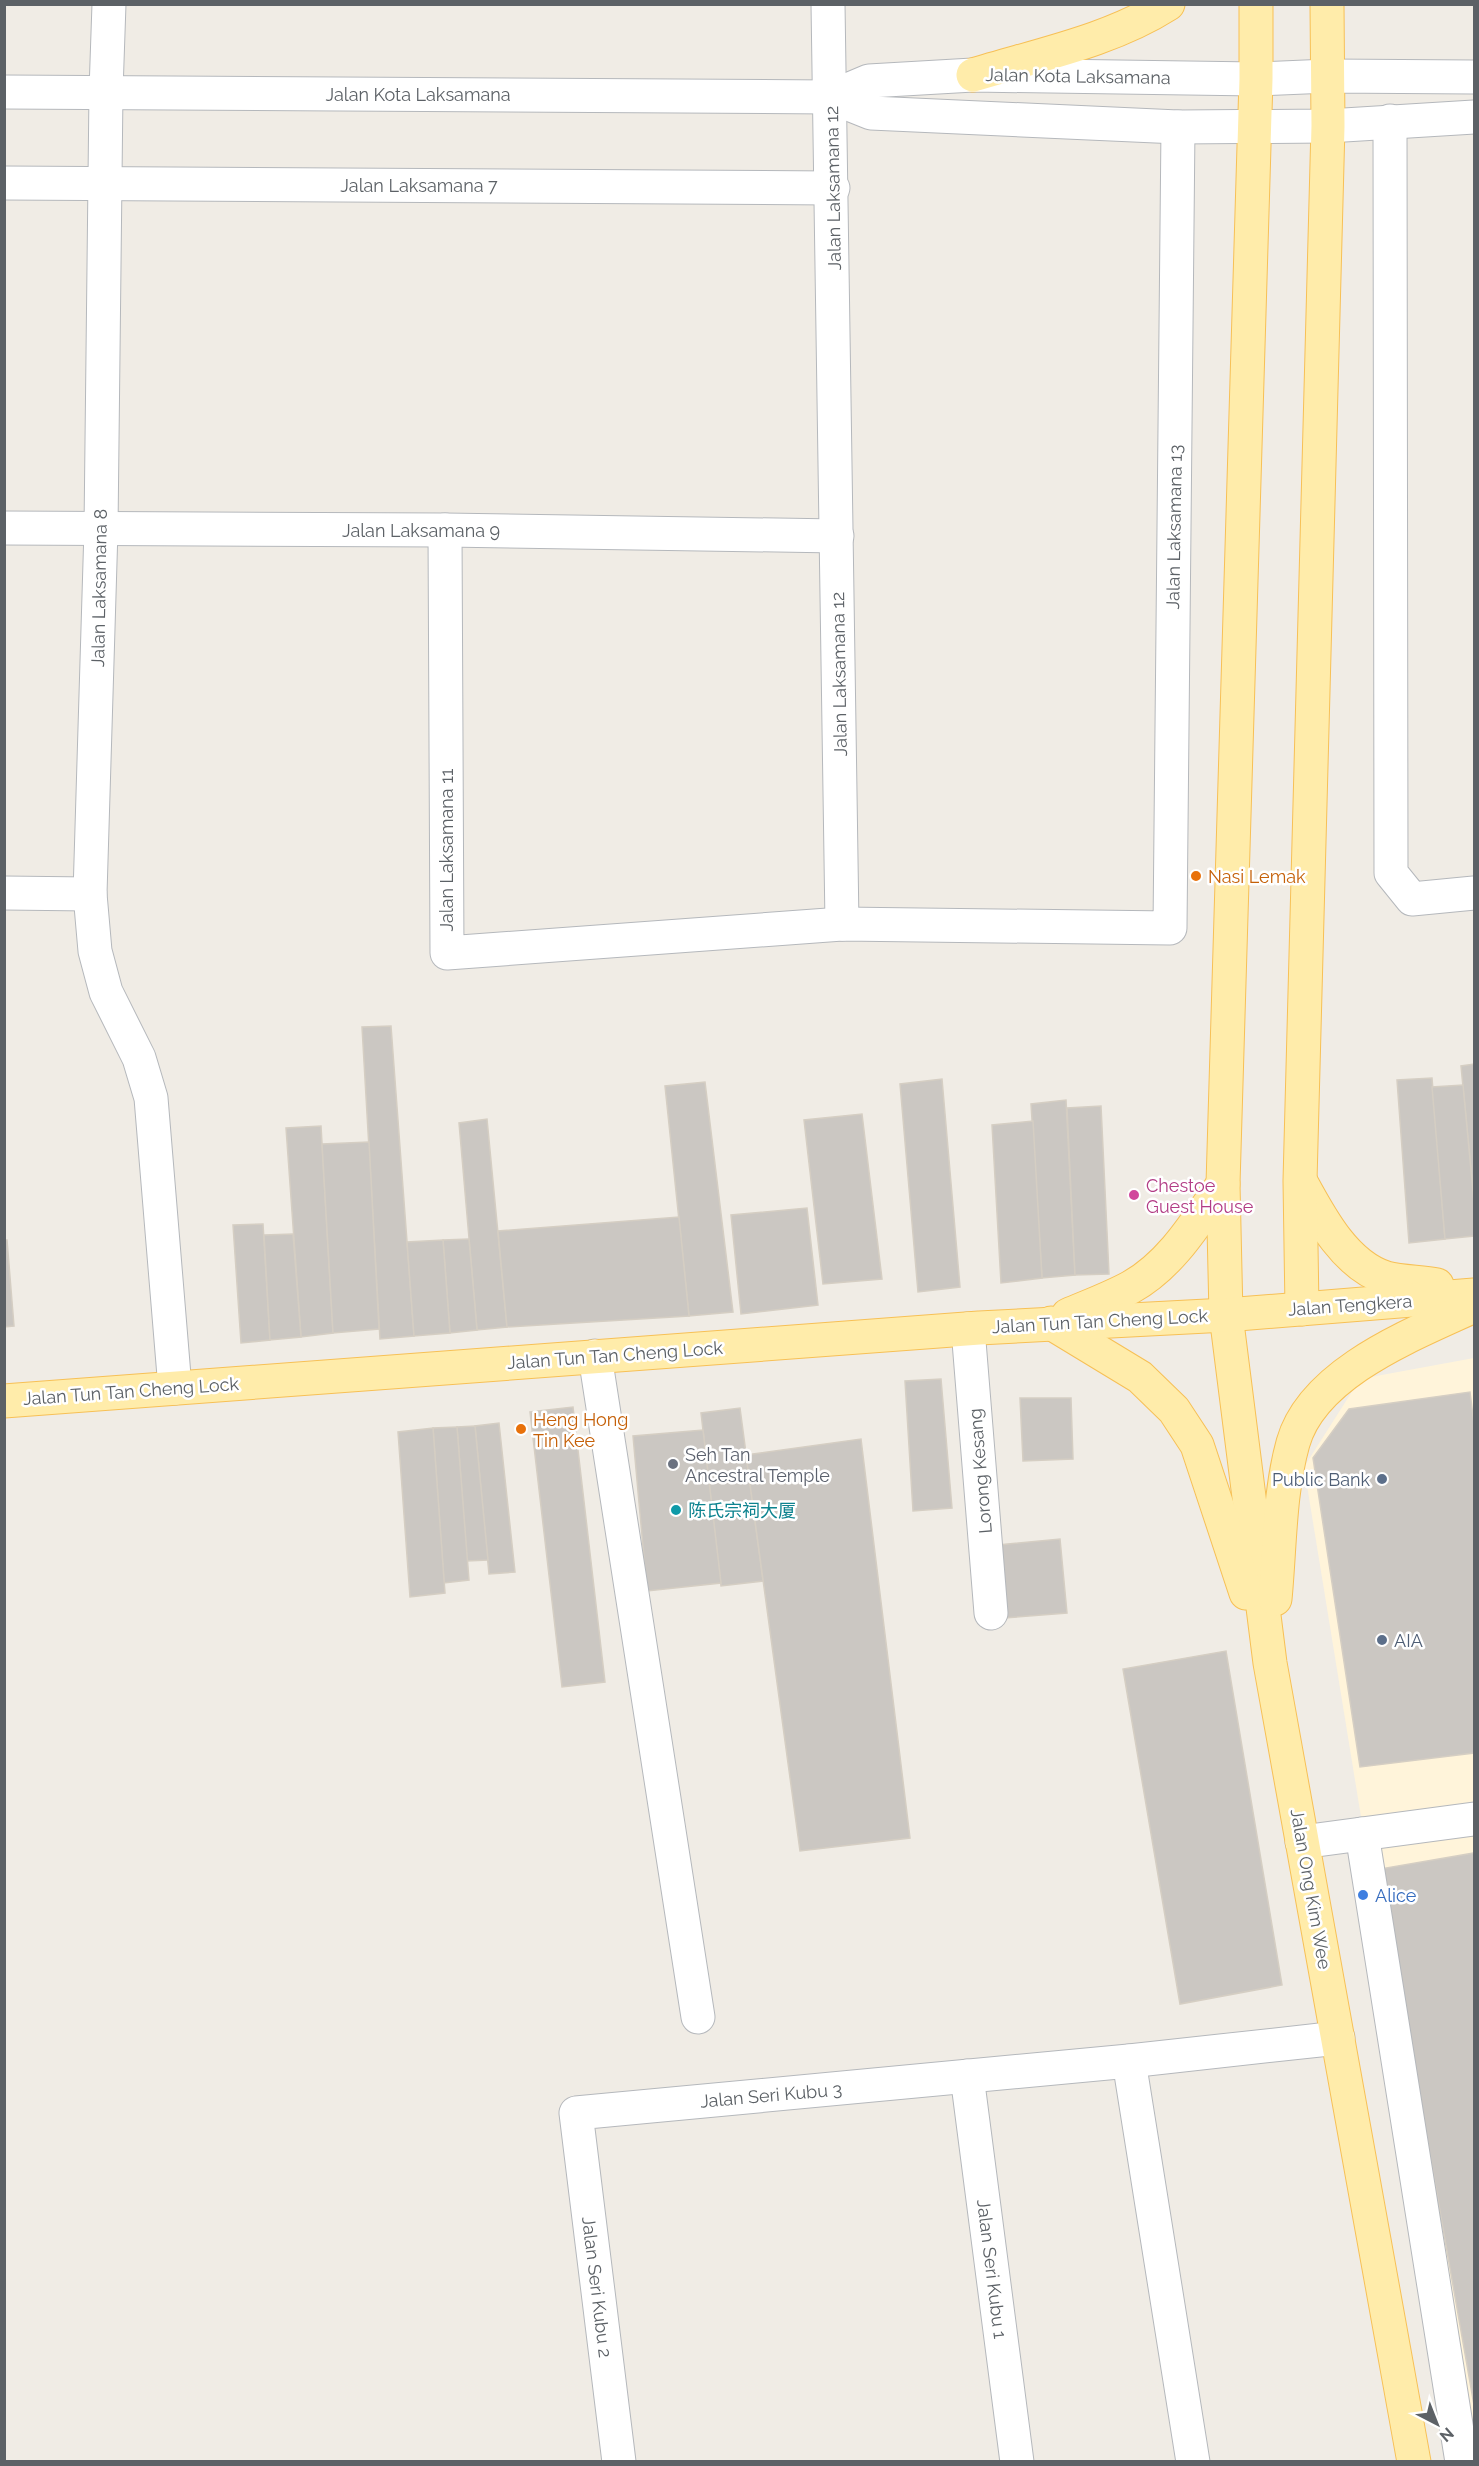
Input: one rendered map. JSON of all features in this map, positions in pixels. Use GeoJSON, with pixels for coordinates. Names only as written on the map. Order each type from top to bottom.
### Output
{"type":"FeatureCollection","features":[{"type":"Feature","properties":{"kind":"main road"},"geometry":{"type":"LineString","coordinates":[[973,75],[1101,36],[1149,16],[1168,4]]}},
{"type":"Feature","properties":{"kind":"main road","name":"Jalan Ong Kim Wee"},"geometry":{"type":"LineString","coordinates":[[1256,4],[1256,79],[1223,1184],[1226,1315],[1270,1663],[1414,2462]]}},
{"type":"Feature","properties":{"kind":"main road"},"geometry":{"type":"LineString","coordinates":[[1302,1309],[1300,1181],[1328,126],[1327,4]]}},
{"type":"Feature","properties":{"kind":"main road"},"geometry":{"type":"LineString","coordinates":[[1300,1181],[1325,1225],[1352,1256],[1367,1268],[1386,1278],[1474,1290]]}},
{"type":"Feature","properties":{"kind":"main road"},"geometry":{"type":"LineString","coordinates":[[1051,1323],[1132,1287],[1162,1264],[1182,1242],[1223,1184]]}},
{"type":"Feature","properties":{"kind":"main road","name":"Jalan Tengkera"},"geometry":{"type":"LineString","coordinates":[[1226,1315],[1474,1296]]}},
{"type":"Feature","properties":{"kind":"main road"},"geometry":{"type":"LineString","coordinates":[[1270,1663],[1285,1482],[1293,1441],[1310,1411],[1341,1377],[1385,1347],[1474,1306]]}},
{"type":"Feature","properties":{"kind":"main road","name":"Jalan Tun Tan Cheng Lock"},"geometry":{"type":"LineString","coordinates":[[4,1401],[1051,1323],[1226,1315]]}},
{"type":"Feature","properties":{"kind":"main road"},"geometry":{"type":"LineString","coordinates":[[1051,1323],[1140,1377],[1174,1410],[1197,1445],[1270,1663]]}},
{"type":"Feature","properties":{"kind":"street","name":"Jalan Laksamana 8"},"geometry":{"type":"LineString","coordinates":[[109,4],[101,529],[90,894],[95,951],[106,992],[139,1058],[151,1098],[175,1388]]}},
{"type":"Feature","properties":{"kind":"street","name":"Jalan Laksamana 12"},"geometry":{"type":"LineString","coordinates":[[828,4],[833,188],[842,924]]}},
{"type":"Feature","properties":{"kind":"street","name":"Jalan Kota Laksamana"},"geometry":{"type":"LineString","coordinates":[[831,97],[869,81],[973,75],[1256,79],[1328,76],[1474,77]]}},
{"type":"Feature","properties":{"kind":"street","name":"Jalan Kota Laksamana"},"geometry":{"type":"LineString","coordinates":[[4,92],[831,97],[871,113],[1178,127],[1328,126],[1474,117]]}},
{"type":"Feature","properties":{"kind":"street"},"geometry":{"type":"LineString","coordinates":[[1390,121],[1391,873],[1412,899],[1474,893]]}},
{"type":"Feature","properties":{"kind":"street","name":"Jalan Laksamana 13"},"geometry":{"type":"LineString","coordinates":[[842,924],[1170,928],[1178,127]]}},
{"type":"Feature","properties":{"kind":"street","name":"Jalan Laksamana 7"},"geometry":{"type":"LineString","coordinates":[[4,183],[833,188]]}},
{"type":"Feature","properties":{"kind":"street","name":"Jalan Laksamana 9"},"geometry":{"type":"LineString","coordinates":[[4,528],[445,530],[837,536]]}},
{"type":"Feature","properties":{"kind":"street","name":"Jalan Laksamana 11"},"geometry":{"type":"LineString","coordinates":[[445,530],[447,953],[842,924]]}},
{"type":"Feature","properties":{"kind":"street"},"geometry":{"type":"LineString","coordinates":[[4,893],[90,894]]}},
{"type":"Feature","properties":{"kind":"street","name":"Lorong Kesang"},"geometry":{"type":"LineString","coordinates":[[968,1329],[991,1613]]}},
{"type":"Feature","properties":{"kind":"street"},"geometry":{"type":"LineString","coordinates":[[595,1356],[698,2017]]}},
{"type":"Feature","properties":{"kind":"street"},"geometry":{"type":"LineString","coordinates":[[1302,1842],[1474,1819]]}},
{"type":"Feature","properties":{"kind":"street"},"geometry":{"type":"LineString","coordinates":[[1362,1834],[1462,2462]]}},
{"type":"Feature","properties":{"kind":"street","name":"Jalan Seri Kubu 3"},"geometry":{"type":"LineString","coordinates":[[576,2113],[1129,2061],[1338,2038]]}},
{"type":"Feature","properties":{"kind":"street"},"geometry":{"type":"LineString","coordinates":[[1129,2061],[1192,2462]]}},
{"type":"Feature","properties":{"kind":"street","name":"Jalan Seri Kubu 1"},"geometry":{"type":"LineString","coordinates":[[967,2076],[1017,2462]]}},
{"type":"Feature","properties":{"kind":"street","name":"Jalan Seri Kubu 2"},"geometry":{"type":"LineString","coordinates":[[576,2113],[619,2462]]}},
{"type":"Feature","properties":{"kind":"shaded area"},"geometry":{"type":"Polygon","coordinates":[[[1474,1358],[1474,2461],[1466,2461],[1304,1467],[1360,1379],[1474,1358]]]}},
{"type":"Feature","properties":{"kind":"building"},"geometry":{"type":"Polygon","coordinates":[[[391,1026],[414,1336],[380,1339],[362,1027],[391,1026]]]}},
{"type":"Feature","properties":{"kind":"building"},"geometry":{"type":"Polygon","coordinates":[[[1474,1064],[1474,1202],[1461,1066],[1474,1064]]]}},
{"type":"Feature","properties":{"kind":"building"},"geometry":{"type":"Polygon","coordinates":[[[1432,1078],[1445,1239],[1409,1243],[1397,1080],[1432,1078]]]}},
{"type":"Feature","properties":{"kind":"building"},"geometry":{"type":"Polygon","coordinates":[[[942,1079],[960,1287],[918,1292],[900,1084],[942,1079]]]}},
{"type":"Feature","properties":{"kind":"building"},"geometry":{"type":"Polygon","coordinates":[[[705,1082],[733,1312],[689,1316],[665,1086],[705,1082]]]}},
{"type":"Feature","properties":{"kind":"building"},"geometry":{"type":"Polygon","coordinates":[[[1463,1085],[1474,1202],[1474,1236],[1445,1239],[1432,1087],[1463,1085]]]}},
{"type":"Feature","properties":{"kind":"building"},"geometry":{"type":"Polygon","coordinates":[[[1066,1100],[1075,1275],[1042,1278],[1031,1104],[1066,1100]]]}},
{"type":"Feature","properties":{"kind":"building"},"geometry":{"type":"Polygon","coordinates":[[[1101,1106],[1109,1274],[1075,1275],[1067,1108],[1101,1106]]]}},
{"type":"Feature","properties":{"kind":"building"},"geometry":{"type":"Polygon","coordinates":[[[862,1114],[882,1279],[823,1284],[804,1120],[862,1114]]]}},
{"type":"Feature","properties":{"kind":"building"},"geometry":{"type":"Polygon","coordinates":[[[487,1119],[507,1327],[477,1330],[459,1123],[487,1119]]]}},
{"type":"Feature","properties":{"kind":"building"},"geometry":{"type":"Polygon","coordinates":[[[1033,1121],[1042,1278],[1001,1283],[992,1125],[1033,1121]]]}},
{"type":"Feature","properties":{"kind":"building"},"geometry":{"type":"Polygon","coordinates":[[[321,1126],[333,1333],[301,1337],[286,1128],[321,1126]]]}},
{"type":"Feature","properties":{"kind":"building"},"geometry":{"type":"Polygon","coordinates":[[[369,1142],[379,1329],[333,1333],[322,1144],[369,1142]]]}},
{"type":"Feature","properties":{"kind":"building"},"geometry":{"type":"Polygon","coordinates":[[[807,1208],[818,1305],[741,1314],[731,1215],[807,1208]]]}},
{"type":"Feature","properties":{"kind":"building"},"geometry":{"type":"Polygon","coordinates":[[[679,1217],[689,1316],[507,1327],[498,1231],[679,1217]]]}},
{"type":"Feature","properties":{"kind":"building"},"geometry":{"type":"Polygon","coordinates":[[[263,1224],[270,1340],[241,1343],[233,1225],[263,1224]]]}},
{"type":"Feature","properties":{"kind":"building"},"geometry":{"type":"Polygon","coordinates":[[[293,1234],[301,1337],[270,1340],[264,1235],[293,1234]]]}},
{"type":"Feature","properties":{"kind":"building"},"geometry":{"type":"Polygon","coordinates":[[[469,1239],[477,1330],[450,1333],[443,1240],[469,1239]]]}},
{"type":"Feature","properties":{"kind":"building"},"geometry":{"type":"Polygon","coordinates":[[[4,1240],[7,1240],[14,1326],[4,1327],[4,1240]]]}},
{"type":"Feature","properties":{"kind":"building"},"geometry":{"type":"Polygon","coordinates":[[[443,1240],[450,1333],[414,1336],[407,1242],[443,1240]]]}},
{"type":"Feature","properties":{"kind":"building"},"geometry":{"type":"Polygon","coordinates":[[[941,1379],[952,1508],[913,1511],[905,1381],[941,1379]]]}},
{"type":"Feature","properties":{"kind":"building"},"geometry":{"type":"Polygon","coordinates":[[[1470,1392],[1474,1424],[1474,1753],[1360,1767],[1313,1458],[1349,1409],[1470,1392]]]}},
{"type":"Feature","properties":{"kind":"building"},"geometry":{"type":"Polygon","coordinates":[[[1020,1398],[1071,1398],[1073,1459],[1023,1461],[1020,1398]]]}},
{"type":"Feature","properties":{"kind":"building"},"geometry":{"type":"Polygon","coordinates":[[[573,1407],[605,1682],[562,1687],[530,1412],[573,1407]]]}},
{"type":"Feature","properties":{"kind":"building"},"geometry":{"type":"Polygon","coordinates":[[[740,1408],[763,1581],[721,1586],[701,1413],[740,1408]]]}},
{"type":"Feature","properties":{"kind":"building"},"geometry":{"type":"Polygon","coordinates":[[[499,1423],[515,1572],[489,1574],[475,1426],[499,1423]]]}},
{"type":"Feature","properties":{"kind":"building"},"geometry":{"type":"Polygon","coordinates":[[[475,1426],[488,1560],[467,1561],[457,1427],[475,1426]]]}},
{"type":"Feature","properties":{"kind":"building"},"geometry":{"type":"Polygon","coordinates":[[[457,1427],[469,1580],[444,1583],[433,1428],[457,1427]]]}},
{"type":"Feature","properties":{"kind":"building"},"geometry":{"type":"Polygon","coordinates":[[[433,1428],[445,1593],[410,1597],[398,1432],[433,1428]]]}},
{"type":"Feature","properties":{"kind":"building","name":"陈氏宗祠大厦"},"geometry":{"type":"Polygon","coordinates":[[[703,1430],[721,1583],[647,1591],[633,1436],[703,1430]]]}},
{"type":"Feature","properties":{"kind":"building"},"geometry":{"type":"Polygon","coordinates":[[[861,1439],[910,1838],[800,1851],[746,1455],[861,1439]]]}},
{"type":"Feature","properties":{"kind":"building"},"geometry":{"type":"Polygon","coordinates":[[[1060,1539],[1067,1613],[1004,1618],[998,1545],[1060,1539]]]}},
{"type":"Feature","properties":{"kind":"building"},"geometry":{"type":"Polygon","coordinates":[[[1226,1651],[1282,1985],[1180,2004],[1123,1669],[1226,1651]]]}},
{"type":"Feature","properties":{"kind":"building"},"geometry":{"type":"Polygon","coordinates":[[[1474,1853],[1474,2405],[1380,1869],[1474,1853]]]}},
{"type":"Feature","properties":{"kind":"place","name":"Nasi Lemak"},"geometry":{"type":"Point","coordinates":[1196,876]}},
{"type":"Feature","properties":{"kind":"place","name":"Chestoe Guest House"},"geometry":{"type":"Point","coordinates":[1134,1195]}},
{"type":"Feature","properties":{"kind":"place","name":"Heng Hong Tin Kee"},"geometry":{"type":"Point","coordinates":[521,1429]}},
{"type":"Feature","properties":{"kind":"place","name":"Seh Tan Ancestral Temple"},"geometry":{"type":"Point","coordinates":[673,1464]}},
{"type":"Feature","properties":{"kind":"place","name":"Public Bank"},"geometry":{"type":"Point","coordinates":[1382,1479]}},
{"type":"Feature","properties":{"kind":"place","name":"陈氏宗祠大厦"},"geometry":{"type":"Point","coordinates":[676,1510]}},
{"type":"Feature","properties":{"kind":"place","name":"AIA"},"geometry":{"type":"Point","coordinates":[1382,1640]}},
{"type":"Feature","properties":{"kind":"place","name":"Alice"},"geometry":{"type":"Point","coordinates":[1363,1895]}}]}
